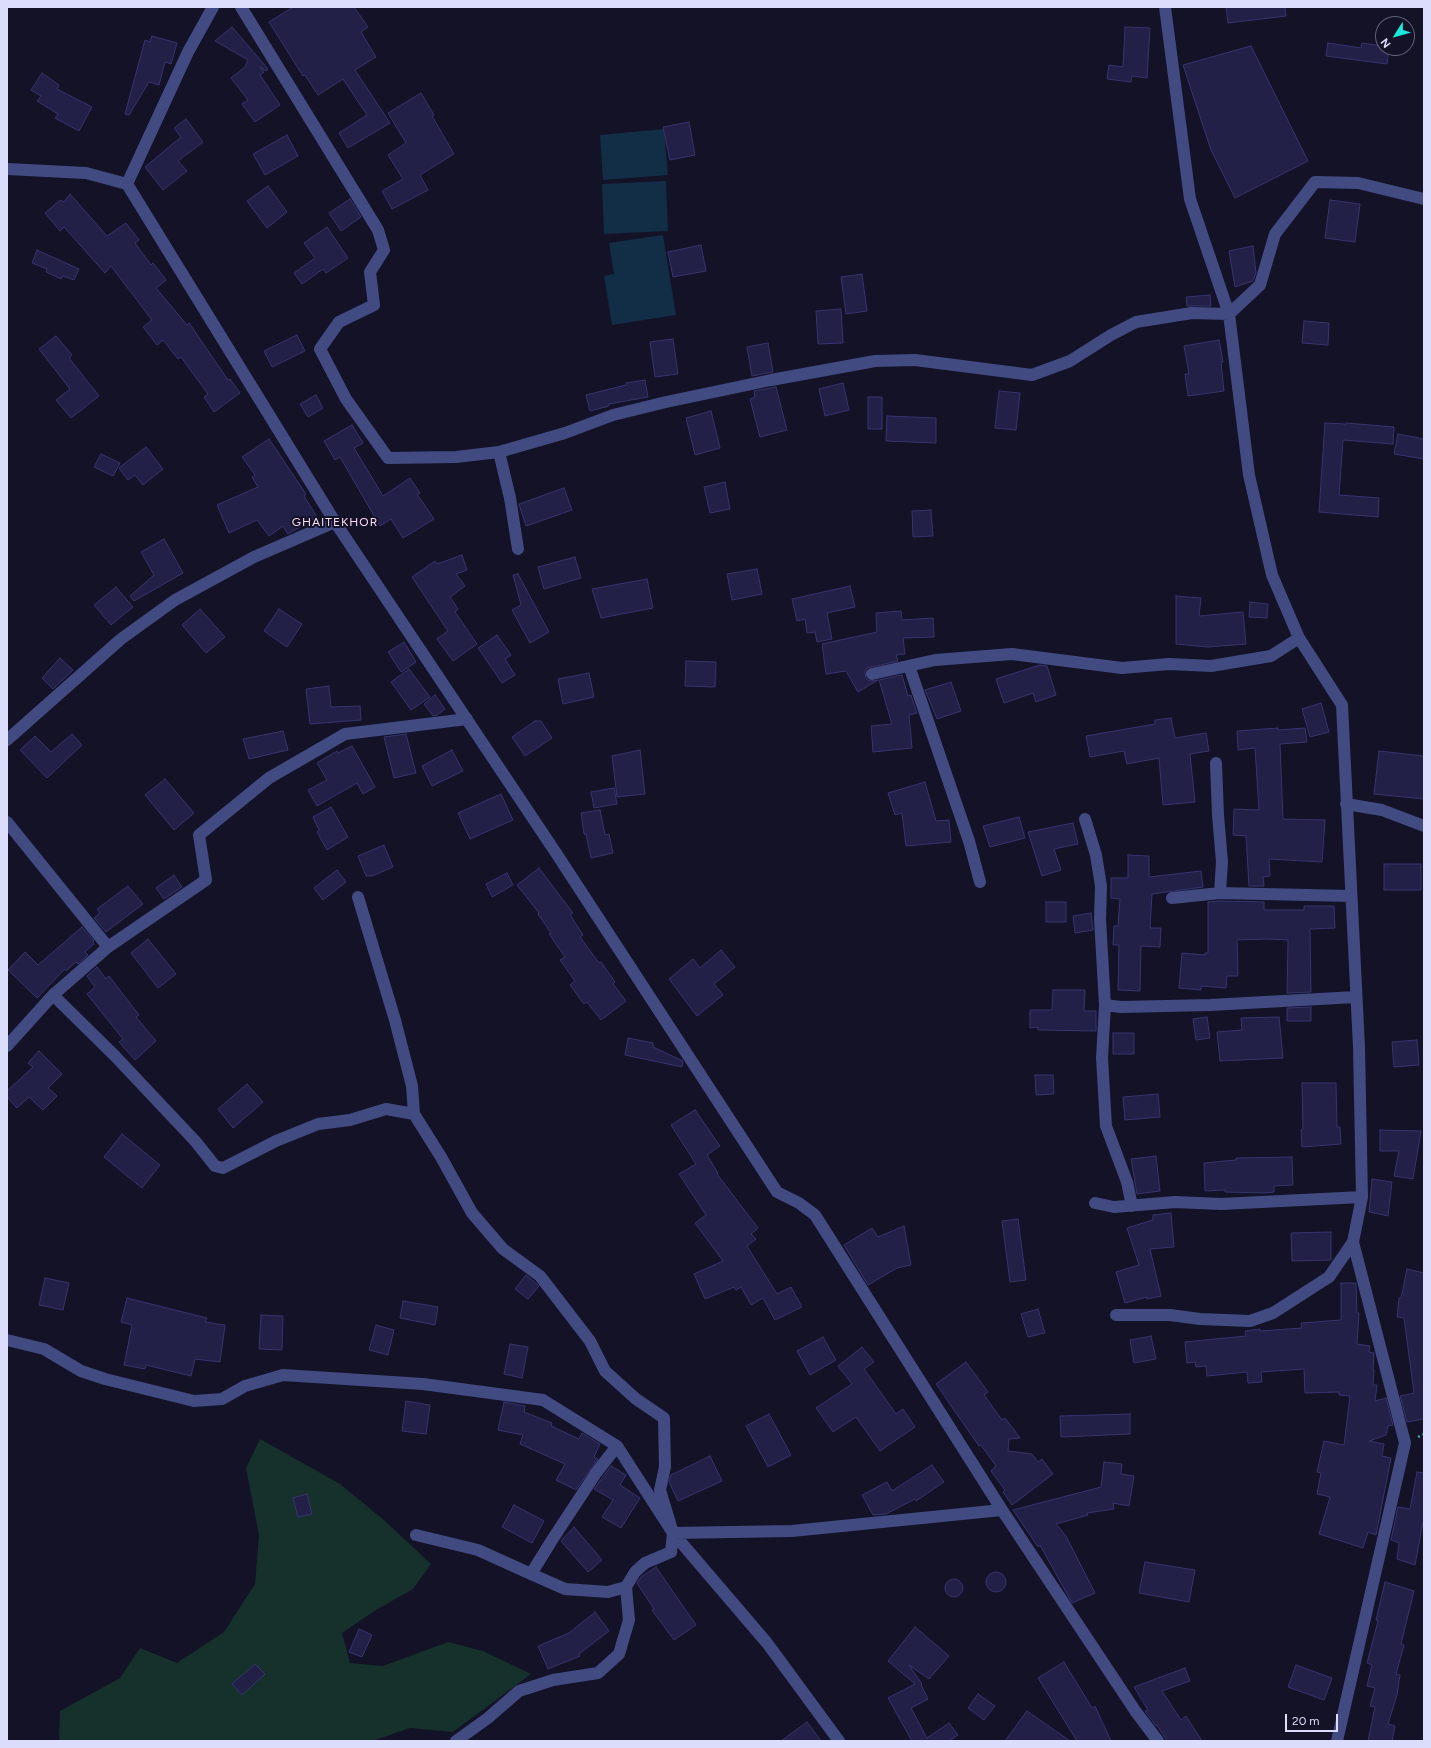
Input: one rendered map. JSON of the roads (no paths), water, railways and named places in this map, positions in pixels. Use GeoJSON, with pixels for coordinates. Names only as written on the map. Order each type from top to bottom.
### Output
{"type":"FeatureCollection","features":[{"type":"Feature","properties":{"kind":"street"},"geometry":{"type":"LineString","coordinates":[[127,184],[188,52],[213,7]]}},
{"type":"Feature","properties":{"kind":"street"},"geometry":{"type":"LineString","coordinates":[[241,7],[378,230],[384,250],[370,272],[374,305],[339,322],[320,349],[346,399],[388,458],[456,457],[499,452],[565,433],[614,415],[666,402],[771,380],[875,361],[915,360],[1032,375],[1070,361],[1111,335],[1136,322],[1192,313],[1229,314],[1260,285],[1275,234],[1315,182],[1358,183],[1424,199]]}},
{"type":"Feature","properties":{"kind":"street"},"geometry":{"type":"LineString","coordinates":[[1116,1315],[1170,1315],[1200,1319],[1250,1322],[1273,1313],[1329,1278],[1353,1242],[1362,1197],[1359,1047],[1342,705],[1299,638],[1272,575],[1248,476],[1229,314],[1190,199],[1165,7]]}},
{"type":"Feature","properties":{"kind":"street"},"geometry":{"type":"LineString","coordinates":[[7,169],[86,173],[127,184],[335,522],[467,719],[777,1192],[799,1203],[815,1215],[1002,1510],[1136,1712],[1158,1741]]}},
{"type":"Feature","properties":{"kind":"street"},"geometry":{"type":"LineString","coordinates":[[499,452],[510,498],[518,549]]}},
{"type":"Feature","properties":{"kind":"street"},"geometry":{"type":"LineString","coordinates":[[7,740],[121,639],[175,600],[254,557],[335,522]]}},
{"type":"Feature","properties":{"kind":"street"},"geometry":{"type":"LineString","coordinates":[[872,674],[935,660],[1012,654],[1122,668],[1169,664],[1211,666],[1271,656],[1299,638]]}},
{"type":"Feature","properties":{"kind":"street"},"geometry":{"type":"LineString","coordinates":[[909,666],[968,841],[980,882]]}},
{"type":"Feature","properties":{"kind":"street"},"geometry":{"type":"LineString","coordinates":[[7,1046],[53,995],[108,947],[206,880],[199,835],[269,778],[345,734],[467,719]]}},
{"type":"Feature","properties":{"kind":"street"},"geometry":{"type":"LineString","coordinates":[[1216,763],[1222,862],[1220,893]]}},
{"type":"Feature","properties":{"kind":"street"},"geometry":{"type":"LineString","coordinates":[[1346,804],[1382,810],[1424,826]]}},
{"type":"Feature","properties":{"kind":"street"},"geometry":{"type":"LineString","coordinates":[[1085,819],[1096,855],[1101,886],[1100,919],[1105,1005],[1102,1058],[1106,1126],[1128,1182],[1132,1206]]}},
{"type":"Feature","properties":{"kind":"street"},"geometry":{"type":"LineString","coordinates":[[7,822],[108,947]]}},
{"type":"Feature","properties":{"kind":"street"},"geometry":{"type":"LineString","coordinates":[[1172,898],[1220,893],[1351,896]]}},
{"type":"Feature","properties":{"kind":"street"},"geometry":{"type":"LineString","coordinates":[[358,897],[395,1020],[412,1086],[414,1114],[441,1156],[472,1213],[503,1249],[540,1276],[590,1341],[605,1370],[636,1399],[664,1418],[665,1467],[660,1490],[673,1533],[671,1552],[644,1563],[635,1572],[626,1587],[629,1620],[619,1654],[598,1673],[553,1680],[520,1691],[488,1718],[456,1741]]}},
{"type":"Feature","properties":{"kind":"street"},"geometry":{"type":"LineString","coordinates":[[53,995],[121,1062],[196,1142],[215,1166],[223,1168],[276,1141],[318,1124],[350,1120],[386,1109],[414,1114]]}},
{"type":"Feature","properties":{"kind":"street"},"geometry":{"type":"LineString","coordinates":[[1105,1005],[1121,1007],[1210,1005],[1356,997]]}},
{"type":"Feature","properties":{"kind":"street"},"geometry":{"type":"LineString","coordinates":[[1095,1203],[1114,1207],[1175,1202],[1221,1204],[1362,1197]]}},
{"type":"Feature","properties":{"kind":"street"},"geometry":{"type":"LineString","coordinates":[[1337,1741],[1405,1443],[1353,1242]]}},
{"type":"Feature","properties":{"kind":"street"},"geometry":{"type":"LineString","coordinates":[[7,1340],[44,1349],[81,1371],[105,1379],[194,1401],[222,1398],[245,1386],[283,1375],[423,1384],[543,1400],[617,1446],[673,1533],[767,1643],[839,1741]]}},
{"type":"Feature","properties":{"kind":"street"},"geometry":{"type":"LineString","coordinates":[[531,1574],[596,1473],[617,1446]]}},
{"type":"Feature","properties":{"kind":"street"},"geometry":{"type":"LineString","coordinates":[[673,1533],[792,1531],[1002,1510]]}},
{"type":"Feature","properties":{"kind":"street"},"geometry":{"type":"LineString","coordinates":[[416,1535],[478,1550],[565,1589],[608,1592],[626,1587]]}},
{"type":"Feature","properties":{"kind":"water"},"geometry":{"type":"Polygon","coordinates":[[[664,129],[668,175],[603,180],[600,135],[664,129]]]}},
{"type":"Feature","properties":{"kind":"water"},"geometry":{"type":"Polygon","coordinates":[[[666,181],[668,231],[604,234],[602,184],[666,181]]]}},
{"type":"Feature","properties":{"kind":"water"},"geometry":{"type":"Polygon","coordinates":[[[663,235],[676,315],[612,325],[604,276],[614,274],[609,243],[663,235]]]}},
{"type":"Feature","properties":{"kind":"district","name":"GHAITEKHOR"},"geometry":{"type":"Point","coordinates":[335,522]}}]}
